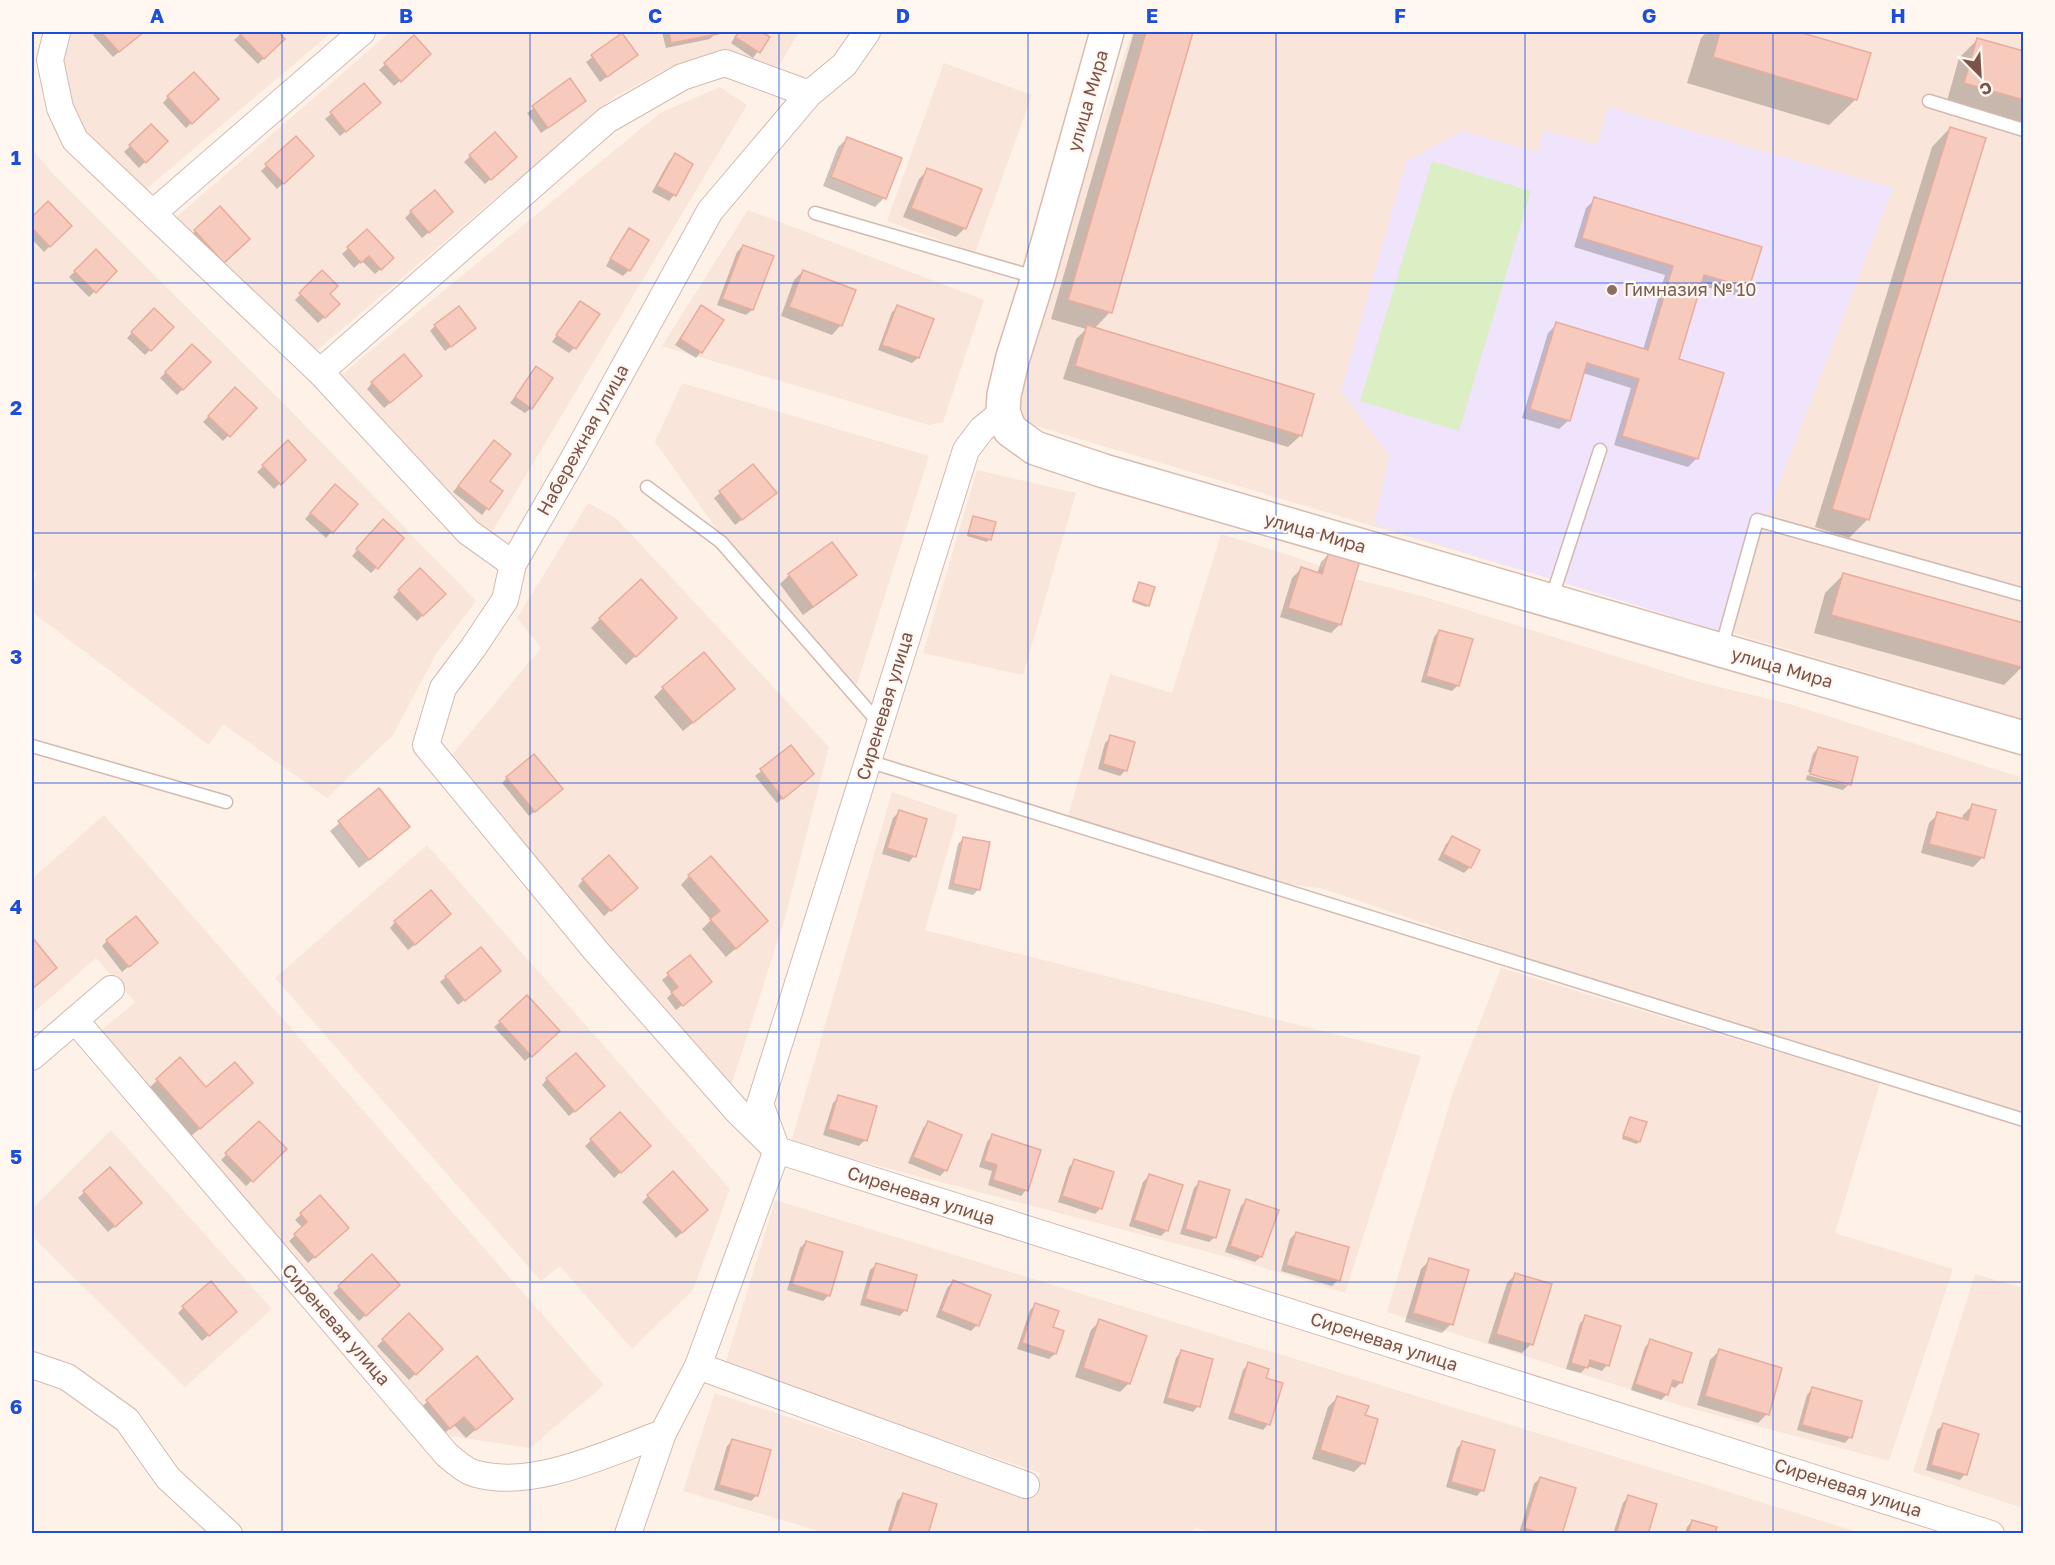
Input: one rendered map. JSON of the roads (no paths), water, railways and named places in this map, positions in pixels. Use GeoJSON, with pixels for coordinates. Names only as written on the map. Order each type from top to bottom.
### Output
{"type":"FeatureCollection","features":[{"type":"Feature","properties":{"kind":"street"},"geometry":{"type":"LineString","coordinates":[[57,32],[50,60],[60,108],[75,140],[320,372],[468,532],[513,564]]}},
{"type":"Feature","properties":{"kind":"street"},"geometry":{"type":"LineString","coordinates":[[153,213],[362,32]]}},
{"type":"Feature","properties":{"kind":"street","name":"Набережная улица"},"geometry":{"type":"LineString","coordinates":[[513,564],[710,211],[809,93],[844,65],[867,32]]}},
{"type":"Feature","properties":{"kind":"street","name":"улица Мира"},"geometry":{"type":"LineString","coordinates":[[1107,32],[1038,278],[1013,357],[1004,394],[1003,412],[1010,430],[1035,448],[1104,471],[2024,738]]}},
{"type":"Feature","properties":{"kind":"street"},"geometry":{"type":"LineString","coordinates":[[320,372],[608,120],[682,77],[725,63],[809,93]]}},
{"type":"Feature","properties":{"kind":"street","name":"Сиреневая улица"},"geometry":{"type":"LineString","coordinates":[[777,1150],[760,1104],[966,450],[982,429],[1003,412]]}},
{"type":"Feature","properties":{"kind":"street","name":"Сиреневая улица"},"geometry":{"type":"LineString","coordinates":[[513,564],[505,600],[474,648],[442,688],[426,745],[596,951],[738,1112],[777,1150],[1991,1533]]}},
{"type":"Feature","properties":{"kind":"street"},"geometry":{"type":"LineString","coordinates":[[32,1058],[111,989]]}},
{"type":"Feature","properties":{"kind":"street","name":"Сиреневая улица"},"geometry":{"type":"LineString","coordinates":[[75,1020],[447,1455],[471,1473],[497,1478],[528,1476],[571,1467],[663,1433]]}},
{"type":"Feature","properties":{"kind":"street"},"geometry":{"type":"LineString","coordinates":[[628,1533],[663,1433],[698,1365],[777,1150]]}},
{"type":"Feature","properties":{"kind":"street"},"geometry":{"type":"LineString","coordinates":[[32,1365],[67,1377],[127,1420],[168,1478],[229,1533]]}},
{"type":"Feature","properties":{"kind":"street"},"geometry":{"type":"LineString","coordinates":[[698,1365],[1026,1485]]}},
{"type":"Feature","properties":{"kind":"lane"},"geometry":{"type":"LineString","coordinates":[[1929,101],[2024,130]]}},
{"type":"Feature","properties":{"kind":"lane"},"geometry":{"type":"LineString","coordinates":[[815,213],[1038,278]]}},
{"type":"Feature","properties":{"kind":"lane"},"geometry":{"type":"LineString","coordinates":[[1551,601],[1600,450]]}},
{"type":"Feature","properties":{"kind":"lane"},"geometry":{"type":"LineString","coordinates":[[648,487],[721,542],[879,723]]}},
{"type":"Feature","properties":{"kind":"lane"},"geometry":{"type":"LineString","coordinates":[[1720,650],[1757,520],[2024,595]]}},
{"type":"Feature","properties":{"kind":"lane"},"geometry":{"type":"LineString","coordinates":[[32,747],[226,802]]}},
{"type":"Feature","properties":{"kind":"lane"},"geometry":{"type":"LineString","coordinates":[[868,762],[2024,1120]]}},
{"type":"Feature","properties":{"kind":"place","name":"Гимназия № 10"},"geometry":{"type":"Point","coordinates":[1612,290]}}]}
